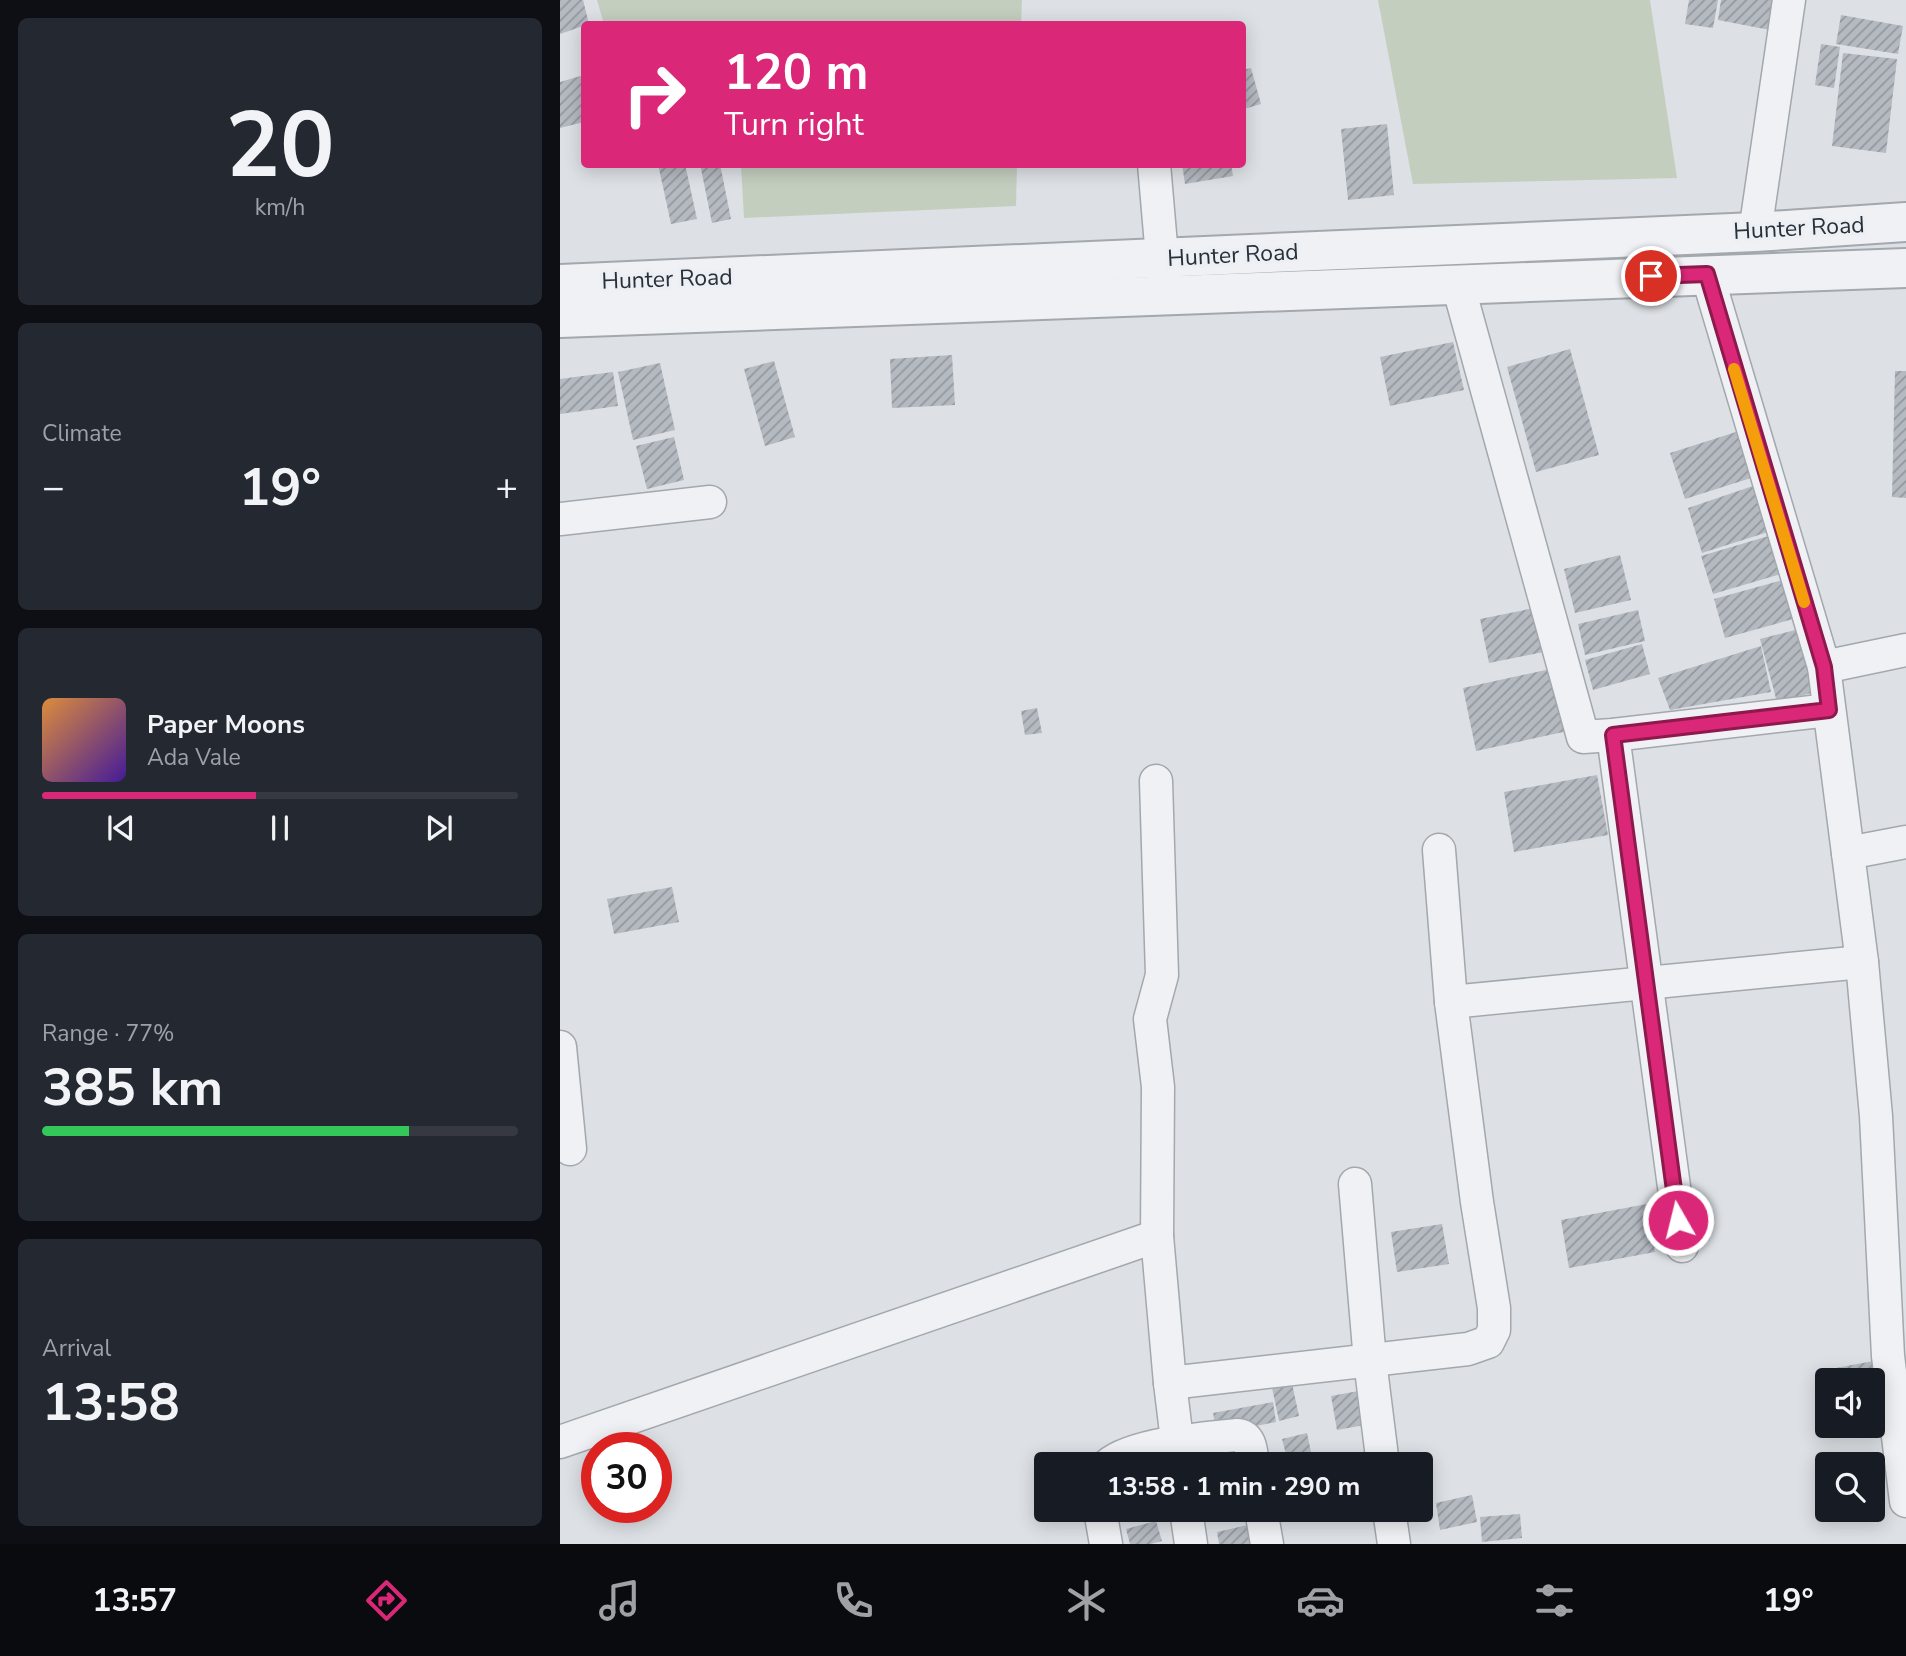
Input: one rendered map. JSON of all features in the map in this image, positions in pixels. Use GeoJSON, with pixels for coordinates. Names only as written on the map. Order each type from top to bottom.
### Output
{"type":"FeatureCollection","features":[{"type":"Feature","properties":{"kind":"street"},"geometry":{"type":"LineString","coordinates":[[1755,232],[1789,0]]}},
{"type":"Feature","properties":{"kind":"street"},"geometry":{"type":"LineString","coordinates":[[1154,168],[1166,296]]}},
{"type":"Feature","properties":{"kind":"street","name":"Hunter Road"},"geometry":{"type":"LineString","coordinates":[[560,284],[1755,232],[1906,222]]}},
{"type":"Feature","properties":{"kind":"street","name":"Hunter Road"},"geometry":{"type":"LineString","coordinates":[[560,318],[1906,268]]}},
{"type":"Feature","properties":{"kind":"street"},"geometry":{"type":"LineString","coordinates":[[1707,274],[1824,667],[1862,962],[1876,1116],[1888,1356],[1906,1501]]}},
{"type":"Feature","properties":{"kind":"street"},"geometry":{"type":"LineString","coordinates":[[1458,285],[1583,737],[1829,710]]}},
{"type":"Feature","properties":{"kind":"street"},"geometry":{"type":"LineString","coordinates":[[560,519],[710,502]]}},
{"type":"Feature","properties":{"kind":"street"},"geometry":{"type":"LineString","coordinates":[[1824,667],[1906,650]]}},
{"type":"Feature","properties":{"kind":"street"},"geometry":{"type":"LineString","coordinates":[[1613,735],[1682,1246]]}},
{"type":"Feature","properties":{"kind":"street"},"geometry":{"type":"LineString","coordinates":[[1156,781],[1162,975],[1150,1019],[1158,1087],[1157,1236],[1179,1452]]}},
{"type":"Feature","properties":{"kind":"street"},"geometry":{"type":"LineString","coordinates":[[1848,853],[1906,842]]}},
{"type":"Feature","properties":{"kind":"street"},"geometry":{"type":"LineString","coordinates":[[1170,1382],[1468,1349],[1488,1342],[1494,1330],[1494,1308],[1451,1002],[1439,850]]}},
{"type":"Feature","properties":{"kind":"street"},"geometry":{"type":"LineString","coordinates":[[1451,1002],[1862,962]]}},
{"type":"Feature","properties":{"kind":"street"},"geometry":{"type":"LineString","coordinates":[[560,1047],[570,1149]]}},
{"type":"Feature","properties":{"kind":"street"},"geometry":{"type":"LineString","coordinates":[[1355,1184],[1370,1361],[1381,1452]]}},
{"type":"Feature","properties":{"kind":"street"},"geometry":{"type":"LineString","coordinates":[[560,1442],[1157,1236]]}},
{"type":"Feature","properties":{"kind":"street"},"geometry":{"type":"LineString","coordinates":[[1182,1452],[1242,1435],[1248,1440],[1250,1452]]}},
{"type":"Feature","properties":{"kind":"street"},"geometry":{"type":"LineString","coordinates":[[1103,1522],[1106,1544]]}},
{"type":"Feature","properties":{"kind":"street"},"geometry":{"type":"LineString","coordinates":[[1188,1522],[1191,1544]]}},
{"type":"Feature","properties":{"kind":"street"},"geometry":{"type":"LineString","coordinates":[[1263,1522],[1266,1544]]}},
{"type":"Feature","properties":{"kind":"street"},"geometry":{"type":"LineString","coordinates":[[1391,1522],[1394,1544]]}},
{"type":"Feature","properties":{"kind":"green space"},"geometry":{"type":"Polygon","coordinates":[[[597,0],[1022,0],[1021,21],[603,21],[597,0]]]}},
{"type":"Feature","properties":{"kind":"green space"},"geometry":{"type":"Polygon","coordinates":[[[1378,0],[1650,0],[1677,178],[1413,184],[1378,0]]]}},
{"type":"Feature","properties":{"kind":"green space"},"geometry":{"type":"Polygon","coordinates":[[[741,168],[1017,168],[1016,206],[744,218],[741,168]]]}},
{"type":"Feature","properties":{"kind":"building"},"geometry":{"type":"Polygon","coordinates":[[[560,0],[583,0],[588,21],[581,21],[581,27],[560,34],[560,0]]]}},
{"type":"Feature","properties":{"kind":"building"},"geometry":{"type":"Polygon","coordinates":[[[1689,0],[1718,0],[1713,28],[1685,24],[1689,0]]]}},
{"type":"Feature","properties":{"kind":"building"},"geometry":{"type":"Polygon","coordinates":[[[1721,0],[1778,0],[1775,31],[1718,20],[1721,0]]]}},
{"type":"Feature","properties":{"kind":"building"},"geometry":{"type":"Polygon","coordinates":[[[1841,15],[1903,26],[1898,54],[1836,44],[1841,15]]]}},
{"type":"Feature","properties":{"kind":"building"},"geometry":{"type":"Polygon","coordinates":[[[1821,44],[1840,47],[1834,88],[1815,85],[1821,44]]]}},
{"type":"Feature","properties":{"kind":"building"},"geometry":{"type":"Polygon","coordinates":[[[1843,53],[1897,59],[1886,153],[1832,146],[1843,53]]]}},
{"type":"Feature","properties":{"kind":"building"},"geometry":{"type":"Polygon","coordinates":[[[1251,68],[1261,104],[1246,108],[1246,69],[1251,68]]]}},
{"type":"Feature","properties":{"kind":"building"},"geometry":{"type":"Polygon","coordinates":[[[581,76],[581,123],[560,128],[560,82],[581,76]]]}},
{"type":"Feature","properties":{"kind":"building"},"geometry":{"type":"Polygon","coordinates":[[[1387,124],[1394,195],[1348,200],[1341,129],[1387,124]]]}},
{"type":"Feature","properties":{"kind":"building"},"geometry":{"type":"Polygon","coordinates":[[[659,168],[686,168],[697,219],[671,224],[659,168]]]}},
{"type":"Feature","properties":{"kind":"building"},"geometry":{"type":"Polygon","coordinates":[[[701,168],[721,168],[731,219],[712,223],[701,168]]]}},
{"type":"Feature","properties":{"kind":"building"},"geometry":{"type":"Polygon","coordinates":[[[1183,168],[1232,168],[1233,176],[1185,184],[1183,168]]]}},
{"type":"Feature","properties":{"kind":"building"},"geometry":{"type":"Polygon","coordinates":[[[1453,342],[1464,390],[1390,406],[1380,357],[1453,342]]]}},
{"type":"Feature","properties":{"kind":"building"},"geometry":{"type":"Polygon","coordinates":[[[1570,349],[1599,455],[1536,472],[1507,367],[1570,349]]]}},
{"type":"Feature","properties":{"kind":"building"},"geometry":{"type":"Polygon","coordinates":[[[952,355],[955,405],[892,408],[890,359],[952,355]]]}},
{"type":"Feature","properties":{"kind":"building"},"geometry":{"type":"Polygon","coordinates":[[[774,361],[795,437],[765,446],[744,369],[774,361]]]}},
{"type":"Feature","properties":{"kind":"building"},"geometry":{"type":"Polygon","coordinates":[[[660,363],[675,430],[633,440],[618,372],[660,363]]]}},
{"type":"Feature","properties":{"kind":"building"},"geometry":{"type":"Polygon","coordinates":[[[1895,371],[1906,371],[1906,498],[1892,497],[1895,371]]]}},
{"type":"Feature","properties":{"kind":"building"},"geometry":{"type":"Polygon","coordinates":[[[613,372],[618,406],[560,414],[560,379],[613,372]]]}},
{"type":"Feature","properties":{"kind":"building"},"geometry":{"type":"Polygon","coordinates":[[[1736,432],[1751,478],[1685,499],[1670,453],[1736,432]]]}},
{"type":"Feature","properties":{"kind":"building"},"geometry":{"type":"Polygon","coordinates":[[[674,437],[684,480],[647,489],[636,446],[674,437]]]}},
{"type":"Feature","properties":{"kind":"building"},"geometry":{"type":"Polygon","coordinates":[[[1753,486],[1768,532],[1702,553],[1688,508],[1753,486]]]}},
{"type":"Feature","properties":{"kind":"building"},"geometry":{"type":"Polygon","coordinates":[[[1772,535],[1784,573],[1713,594],[1701,556],[1772,535]]]}},
{"type":"Feature","properties":{"kind":"building"},"geometry":{"type":"Polygon","coordinates":[[[1620,555],[1631,600],[1575,613],[1564,569],[1620,555]]]}},
{"type":"Feature","properties":{"kind":"building"},"geometry":{"type":"Polygon","coordinates":[[[1783,580],[1793,619],[1725,638],[1714,599],[1783,580]]]}},
{"type":"Feature","properties":{"kind":"building"},"geometry":{"type":"Polygon","coordinates":[[[1539,607],[1548,651],[1489,663],[1480,619],[1539,607]]]}},
{"type":"Feature","properties":{"kind":"building"},"geometry":{"type":"Polygon","coordinates":[[[1638,610],[1645,641],[1585,655],[1578,624],[1638,610]]]}},
{"type":"Feature","properties":{"kind":"building"},"geometry":{"type":"Polygon","coordinates":[[[1799,629],[1815,692],[1777,702],[1760,639],[1799,629]]]}},
{"type":"Feature","properties":{"kind":"building"},"geometry":{"type":"Polygon","coordinates":[[[1642,644],[1650,674],[1593,690],[1585,660],[1642,644]]]}},
{"type":"Feature","properties":{"kind":"building"},"geometry":{"type":"Polygon","coordinates":[[[1761,646],[1771,692],[1670,710],[1658,678],[1761,646]]]}},
{"type":"Feature","properties":{"kind":"building"},"geometry":{"type":"Polygon","coordinates":[[[1555,668],[1568,731],[1476,751],[1463,688],[1555,668]]]}},
{"type":"Feature","properties":{"kind":"building"},"geometry":{"type":"Polygon","coordinates":[[[1037,708],[1042,733],[1025,735],[1021,711],[1037,708]]]}},
{"type":"Feature","properties":{"kind":"building"},"geometry":{"type":"Polygon","coordinates":[[[1597,775],[1608,835],[1514,852],[1504,792],[1597,775]]]}},
{"type":"Feature","properties":{"kind":"building"},"geometry":{"type":"Polygon","coordinates":[[[672,887],[679,922],[614,934],[607,899],[672,887]]]}},
{"type":"Feature","properties":{"kind":"building"},"geometry":{"type":"Polygon","coordinates":[[[1647,1204],[1655,1252],[1569,1268],[1561,1220],[1647,1204]]]}},
{"type":"Feature","properties":{"kind":"building"},"geometry":{"type":"Polygon","coordinates":[[[1442,1224],[1449,1264],[1397,1272],[1391,1232],[1442,1224]]]}},
{"type":"Feature","properties":{"kind":"building"},"geometry":{"type":"Polygon","coordinates":[[[1879,1360],[1880,1368],[1836,1368],[1879,1360]]]}},
{"type":"Feature","properties":{"kind":"building"},"geometry":{"type":"Polygon","coordinates":[[[1291,1379],[1299,1416],[1279,1421],[1271,1383],[1291,1379]]]}},
{"type":"Feature","properties":{"kind":"building"},"geometry":{"type":"Polygon","coordinates":[[[1375,1388],[1381,1422],[1337,1430],[1331,1396],[1375,1388]]]}},
{"type":"Feature","properties":{"kind":"building"},"geometry":{"type":"Polygon","coordinates":[[[1273,1402],[1276,1422],[1217,1434],[1213,1413],[1273,1402]]]}},
{"type":"Feature","properties":{"kind":"building"},"geometry":{"type":"Polygon","coordinates":[[[1307,1433],[1311,1452],[1285,1452],[1282,1439],[1307,1433]]]}},
{"type":"Feature","properties":{"kind":"building"},"geometry":{"type":"Polygon","coordinates":[[[1472,1495],[1477,1522],[1440,1530],[1436,1503],[1472,1495]]]}},
{"type":"Feature","properties":{"kind":"building"},"geometry":{"type":"Polygon","coordinates":[[[1520,1514],[1522,1538],[1482,1542],[1480,1517],[1520,1514]]]}},
{"type":"Feature","properties":{"kind":"building"},"geometry":{"type":"Polygon","coordinates":[[[1156,1522],[1162,1541],[1130,1544],[1126,1529],[1156,1522]]]}},
{"type":"Feature","properties":{"kind":"building"},"geometry":{"type":"Polygon","coordinates":[[[1269,1522],[1254,1544],[1219,1544],[1217,1532],[1269,1522]]]}},
{"type":"Feature","properties":{"kind":"slow traffic"},"geometry":{"type":"LineString","coordinates":[[1734,369],[1804,602]]}},
{"type":"Feature","properties":{"kind":"route"},"geometry":{"type":"LineString","coordinates":[[1651,276],[1707,274],[1824,667],[1829,710],[1613,735],[1678,1220]]}}]}
